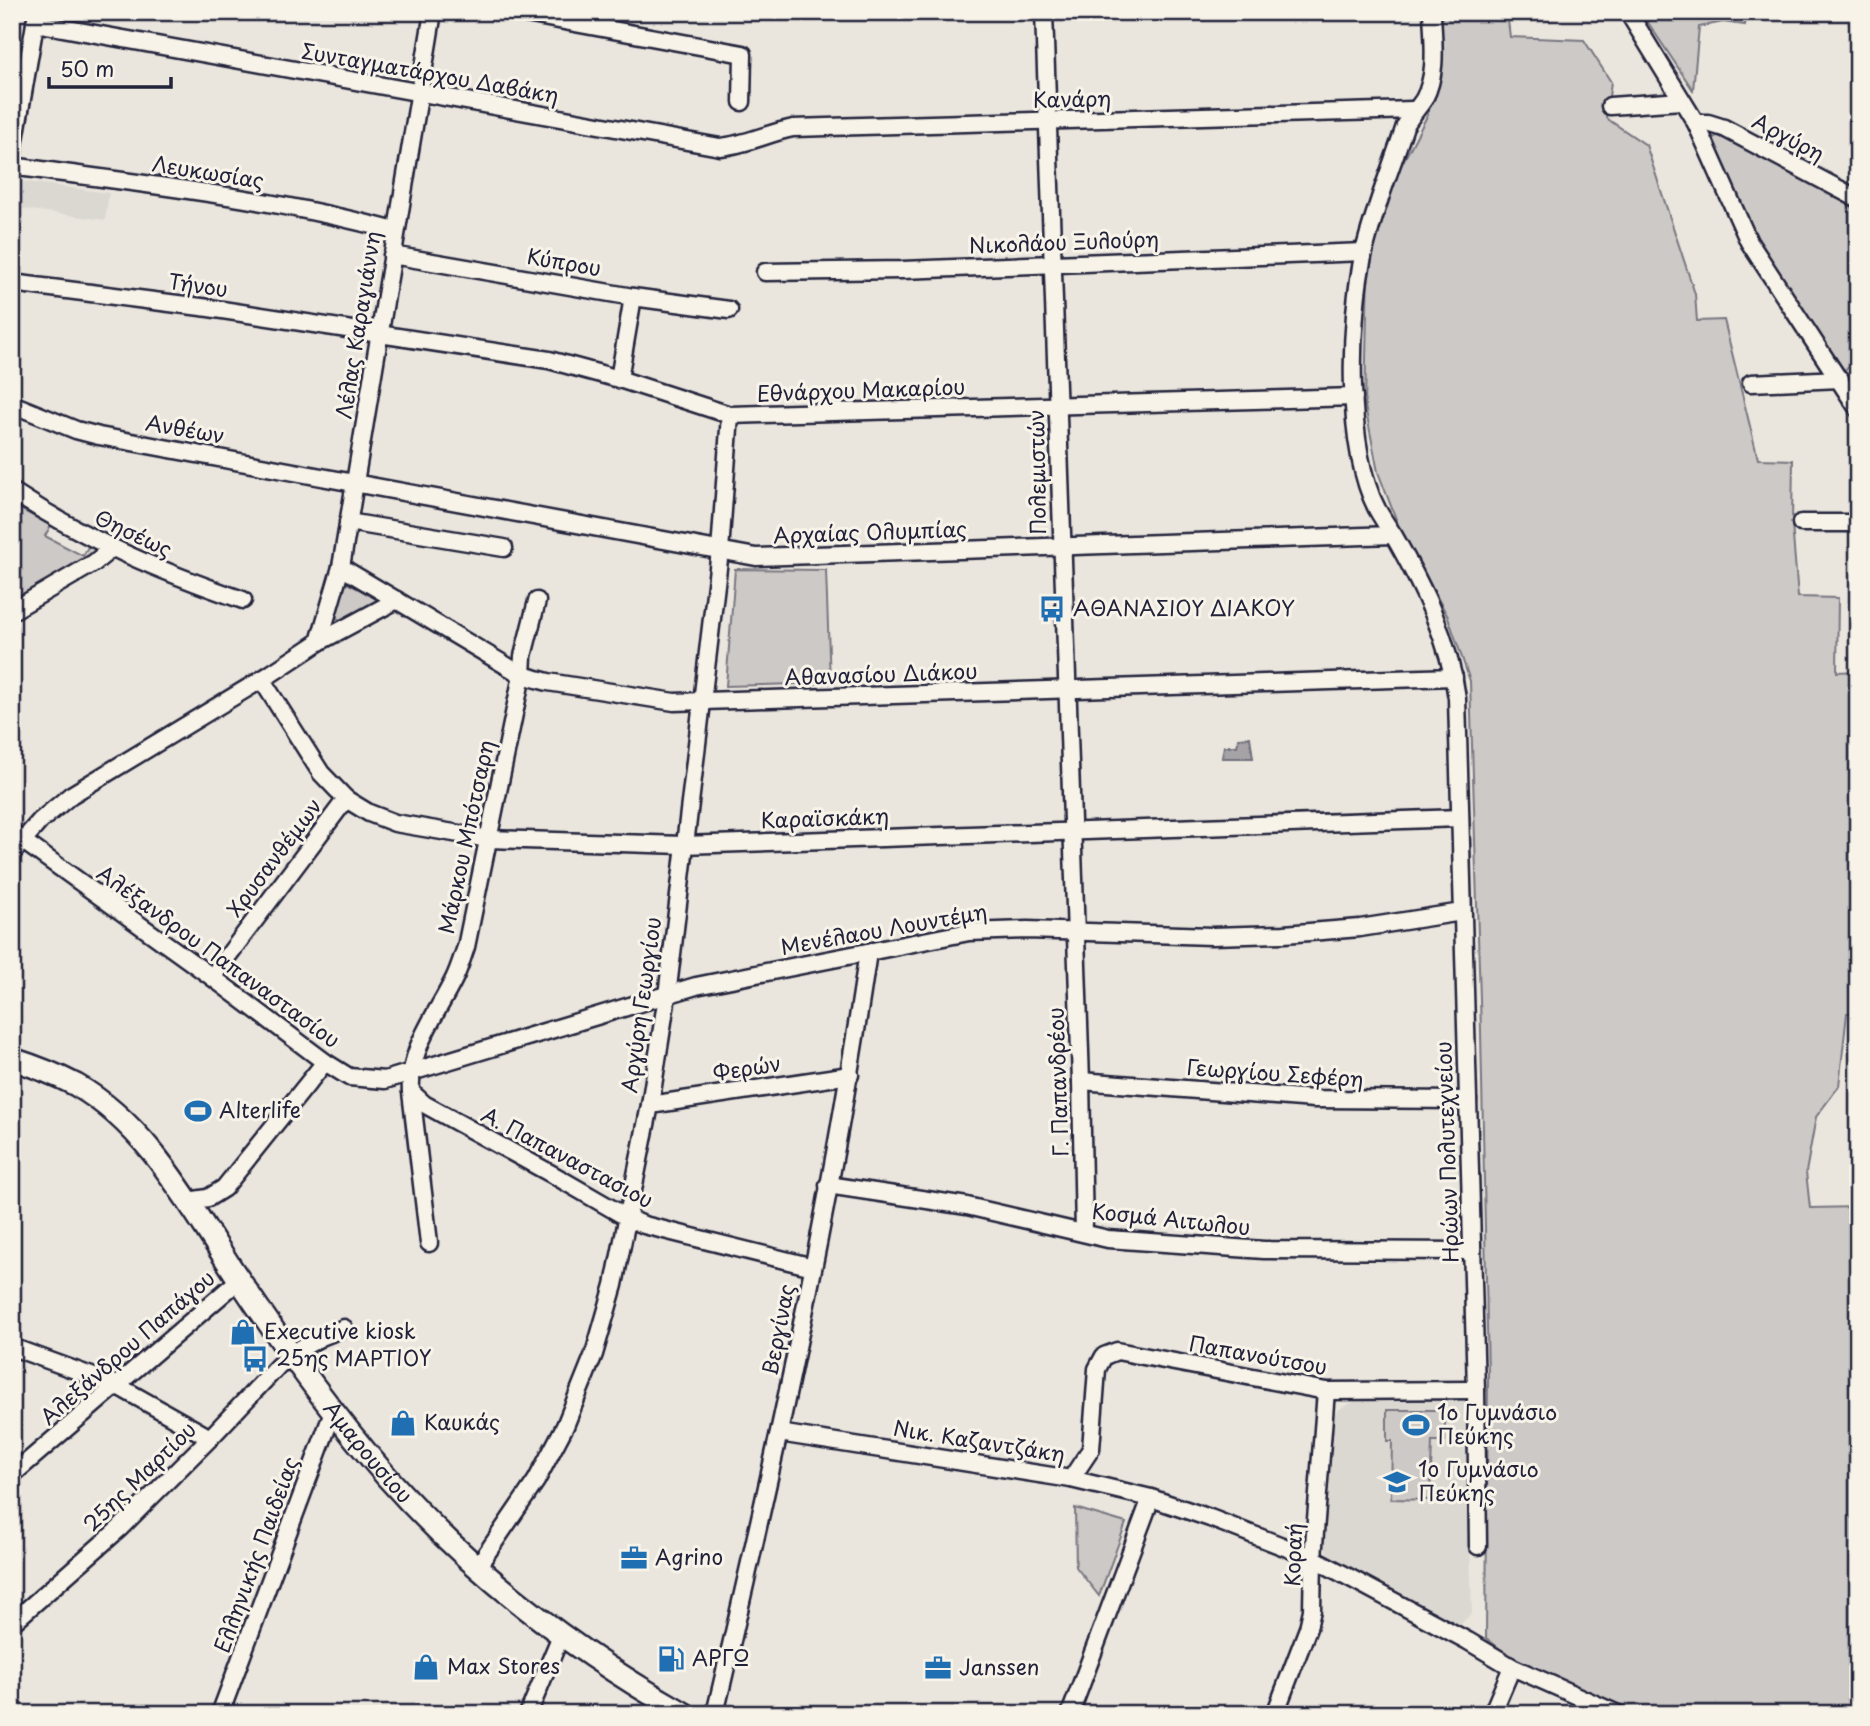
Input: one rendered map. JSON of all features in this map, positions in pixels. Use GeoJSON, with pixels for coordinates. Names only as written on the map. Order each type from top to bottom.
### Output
{"type":"FeatureCollection","features":[{"type":"Feature","properties":{"kind":"main road","name":"Αμαρουσίου"},"geometry":{"type":"LineString","coordinates":[[12,1059],[47,1071],[78,1086],[106,1106],[133,1131],[188,1201],[239,1280],[333,1412],[388,1478],[444,1536],[528,1609],[675,1711]]}},
{"type":"Feature","properties":{"kind":"street","name":"Λέλας Καραγιάννη"},"geometry":{"type":"LineString","coordinates":[[318,642],[341,567],[433,12]]}},
{"type":"Feature","properties":{"kind":"street"},"geometry":{"type":"LineString","coordinates":[[515,12],[743,54],[742,102]]}},
{"type":"Feature","properties":{"kind":"street","name":"Πολεμιστών"},"geometry":{"type":"LineString","coordinates":[[1044,12],[1074,930]]}},
{"type":"Feature","properties":{"kind":"street","name":"Ηρώων Πολυτεχνείου"},"geometry":{"type":"LineString","coordinates":[[1432,12],[1433,74],[1423,100],[1413,110],[1405,126],[1364,253],[1356,303],[1354,397],[1360,460],[1376,507],[1436,618],[1454,677],[1457,698],[1478,1546]]}},
{"type":"Feature","properties":{"kind":"street"},"geometry":{"type":"LineString","coordinates":[[1628,12],[1696,123],[1749,242],[1858,409]]}},
{"type":"Feature","properties":{"kind":"street","name":"Συνταγματάρχου Δαβάκη"},"geometry":{"type":"LineString","coordinates":[[36,18],[420,94],[720,148],[735,146]]}},
{"type":"Feature","properties":{"kind":"street"},"geometry":{"type":"LineString","coordinates":[[12,157],[16,112],[36,18]]}},
{"type":"Feature","properties":{"kind":"street"},"geometry":{"type":"LineString","coordinates":[[1610,106],[1682,101]]}},
{"type":"Feature","properties":{"kind":"street","name":"Κανάρη"},"geometry":{"type":"LineString","coordinates":[[735,146],[793,128],[1413,110]]}},
{"type":"Feature","properties":{"kind":"street","name":"Αργύρη"},"geometry":{"type":"LineString","coordinates":[[1696,123],[1708,123],[1724,128],[1858,199]]}},
{"type":"Feature","properties":{"kind":"street","name":"Λευκωσίας"},"geometry":{"type":"LineString","coordinates":[[12,166],[196,191],[330,213],[395,231]]}},
{"type":"Feature","properties":{"kind":"street","name":"Νικολάου Ξυλούρη"},"geometry":{"type":"LineString","coordinates":[[765,272],[1053,265],[1364,253]]}},
{"type":"Feature","properties":{"kind":"street","name":"Κύπρου"},"geometry":{"type":"LineString","coordinates":[[392,255],[729,310]]}},
{"type":"Feature","properties":{"kind":"street","name":"Τήνου"},"geometry":{"type":"LineString","coordinates":[[12,283],[378,335]]}},
{"type":"Feature","properties":{"kind":"street"},"geometry":{"type":"LineString","coordinates":[[618,380],[633,296]]}},
{"type":"Feature","properties":{"kind":"street","name":"Εθνάρχου Μακαρίου"},"geometry":{"type":"LineString","coordinates":[[378,335],[549,360],[730,415],[1354,397]]}},
{"type":"Feature","properties":{"kind":"street"},"geometry":{"type":"LineString","coordinates":[[1751,383],[1840,380]]}},
{"type":"Feature","properties":{"kind":"street","name":"Ανθέων"},"geometry":{"type":"LineString","coordinates":[[12,404],[76,430],[99,436],[353,484]]}},
{"type":"Feature","properties":{"kind":"street","name":"Αργύρη Γεωργίου"},"geometry":{"type":"LineString","coordinates":[[478,1566],[536,1481],[575,1404],[606,1320],[650,1105],[667,996],[720,551],[730,415]]}},
{"type":"Feature","properties":{"kind":"street","name":"Αρχαίας Ολυμπίας"},"geometry":{"type":"LineString","coordinates":[[353,484],[756,557],[1393,535]]}},
{"type":"Feature","properties":{"kind":"street","name":"Θησέως"},"geometry":{"type":"LineString","coordinates":[[12,491],[45,513],[111,549],[176,577],[243,600]]}},
{"type":"Feature","properties":{"kind":"street"},"geometry":{"type":"LineString","coordinates":[[348,522],[504,548]]}},
{"type":"Feature","properties":{"kind":"street"},"geometry":{"type":"LineString","coordinates":[[1801,523],[1858,523]]}},
{"type":"Feature","properties":{"kind":"street"},"geometry":{"type":"LineString","coordinates":[[12,611],[94,563],[111,549]]}},
{"type":"Feature","properties":{"kind":"street","name":"Αθανασίου Διάκου"},"geometry":{"type":"LineString","coordinates":[[341,567],[522,675],[548,682],[674,702],[1454,677]]}},
{"type":"Feature","properties":{"kind":"street"},"geometry":{"type":"LineString","coordinates":[[15,842],[71,795],[262,680],[318,642],[397,600]]}},
{"type":"Feature","properties":{"kind":"street","name":"Μάρκου Μπότσαρη"},"geometry":{"type":"LineString","coordinates":[[409,1073],[428,1024],[454,978],[466,947],[522,675],[523,656],[537,601]]}},
{"type":"Feature","properties":{"kind":"street","name":"Καραϊσκάκη"},"geometry":{"type":"LineString","coordinates":[[262,680],[321,773],[346,799],[369,813],[395,823],[489,839],[684,845],[1460,818]]}},
{"type":"Feature","properties":{"kind":"street","name":"Χρυσανθέμων"},"geometry":{"type":"LineString","coordinates":[[212,977],[346,799]]}},
{"type":"Feature","properties":{"kind":"street","name":"Αλέξανδρου Παπαναστασίου"},"geometry":{"type":"LineString","coordinates":[[15,842],[212,977],[349,1077],[385,1080],[409,1073]]}},
{"type":"Feature","properties":{"kind":"street","name":"Μενέλαου Λουντέμη"},"geometry":{"type":"LineString","coordinates":[[409,1073],[696,986],[969,932],[1074,930],[1212,936],[1284,934],[1360,928],[1462,912]]}},
{"type":"Feature","properties":{"kind":"street","name":"Γ. Παπανδρέου"},"geometry":{"type":"LineString","coordinates":[[1074,930],[1084,1233]]}},
{"type":"Feature","properties":{"kind":"street","name":"Βεργίνας"},"geometry":{"type":"LineString","coordinates":[[715,1714],[779,1433],[813,1267],[850,1075],[868,952]]}},
{"type":"Feature","properties":{"kind":"street"},"geometry":{"type":"LineString","coordinates":[[188,1201],[208,1198],[224,1188],[325,1062]]}},
{"type":"Feature","properties":{"kind":"street"},"geometry":{"type":"LineString","coordinates":[[409,1073],[429,1243]]}},
{"type":"Feature","properties":{"kind":"street","name":"Φερών"},"geometry":{"type":"LineString","coordinates":[[650,1105],[850,1075]]}},
{"type":"Feature","properties":{"kind":"street","name":"Γεωργίου Σεφέρη"},"geometry":{"type":"LineString","coordinates":[[1081,1081],[1314,1099],[1468,1100]]}},
{"type":"Feature","properties":{"kind":"street","name":"Α. Παπαναστασιου"},"geometry":{"type":"LineString","coordinates":[[411,1092],[424,1104],[644,1225],[813,1267]]}},
{"type":"Feature","properties":{"kind":"street","name":"Κοσμά Αιτωλου"},"geometry":{"type":"LineString","coordinates":[[828,1185],[967,1206],[1108,1239],[1264,1250],[1472,1251]]}},
{"type":"Feature","properties":{"kind":"street","name":"Αλεξάνδρου Παπάγου"},"geometry":{"type":"LineString","coordinates":[[12,1475],[239,1280]]}},
{"type":"Feature","properties":{"kind":"street","name":"25ης Μαρτίου"},"geometry":{"type":"LineString","coordinates":[[12,1623],[120,1528],[291,1354],[344,1328]]}},
{"type":"Feature","properties":{"kind":"street"},"geometry":{"type":"LineString","coordinates":[[12,1348],[116,1385],[210,1438]]}},
{"type":"Feature","properties":{"kind":"street","name":"Παπανούτσου"},"geometry":{"type":"LineString","coordinates":[[1118,1352],[1326,1391],[1476,1390]]}},
{"type":"Feature","properties":{"kind":"street","name":"Νικ. Καζαντζάκη"},"geometry":{"type":"LineString","coordinates":[[779,1433],[1071,1479],[1091,1449],[1097,1368],[1104,1356],[1118,1352]]}},
{"type":"Feature","properties":{"kind":"street","name":"Κοραή"},"geometry":{"type":"LineString","coordinates":[[1275,1714],[1308,1628],[1312,1610],[1312,1558],[1326,1391]]}},
{"type":"Feature","properties":{"kind":"street","name":"Ελληνικής Παιδείας"},"geometry":{"type":"LineString","coordinates":[[220,1714],[333,1412]]}},
{"type":"Feature","properties":{"kind":"street"},"geometry":{"type":"LineString","coordinates":[[1071,1479],[1151,1498],[1312,1558],[1512,1667],[1618,1714]]}},
{"type":"Feature","properties":{"kind":"street"},"geometry":{"type":"LineString","coordinates":[[1070,1714],[1151,1498]]}},
{"type":"Feature","properties":{"kind":"street"},"geometry":{"type":"LineString","coordinates":[[528,1714],[562,1633]]}},
{"type":"Feature","properties":{"kind":"street"},"geometry":{"type":"LineString","coordinates":[[1492,1714],[1512,1667]]}},
{"type":"Feature","properties":{"kind":"shaded area"},"geometry":{"type":"Polygon","coordinates":[[[1439,12],[1507,12],[1510,37],[1584,40],[1611,82],[1606,118],[1646,145],[1695,294],[1697,321],[1724,320],[1758,459],[1793,460],[1792,524],[1798,597],[1838,598],[1837,672],[1858,671],[1858,1013],[1847,1013],[1839,1086],[1816,1117],[1806,1172],[1810,1208],[1858,1207],[1858,1714],[1642,1714],[1521,1665],[1486,1638],[1488,1376],[1470,681],[1448,617],[1399,527],[1378,472],[1365,406],[1368,264],[1395,177],[1426,118],[1441,77],[1439,12]]]}},
{"type":"Feature","properties":{"kind":"shaded area"},"geometry":{"type":"Polygon","coordinates":[[[1641,12],[1746,12],[1745,25],[1723,22],[1699,27],[1693,90],[1641,12]]]}},
{"type":"Feature","properties":{"kind":"shaded area"},"geometry":{"type":"Polygon","coordinates":[[[1726,134],[1858,209],[1858,363],[1844,370],[1754,240],[1713,148],[1713,140],[1717,135],[1726,134]]]}},
{"type":"Feature","properties":{"kind":"shaded area"},"geometry":{"type":"Polygon","coordinates":[[[20,181],[109,193],[105,220],[16,208],[20,181]]]}},
{"type":"Feature","properties":{"kind":"shaded area"},"geometry":{"type":"Polygon","coordinates":[[[12,505],[51,525],[45,536],[83,556],[89,545],[97,549],[95,553],[12,601],[12,505]]]}},
{"type":"Feature","properties":{"kind":"shaded area"},"geometry":{"type":"Polygon","coordinates":[[[735,569],[826,570],[830,683],[726,686],[735,569]]]}},
{"type":"Feature","properties":{"kind":"shaded area"},"geometry":{"type":"Polygon","coordinates":[[[345,582],[377,598],[377,602],[345,621],[335,615],[345,582]]]}},
{"type":"Feature","properties":{"kind":"shaded area"},"geometry":{"type":"Polygon","coordinates":[[[1250,737],[1253,758],[1222,758],[1224,746],[1237,746],[1239,738],[1250,737]]]}},
{"type":"Feature","properties":{"kind":"shaded area","name":"1o Γυμνάσιο Πεύκης"},"geometry":{"type":"Polygon","coordinates":[[[1357,1400],[1466,1400],[1472,1613],[1457,1628],[1344,1564],[1327,1553],[1322,1542],[1330,1422],[1337,1410],[1357,1400]]]}},
{"type":"Feature","properties":{"kind":"shaded area"},"geometry":{"type":"Polygon","coordinates":[[[1387,1410],[1445,1410],[1445,1441],[1432,1441],[1430,1500],[1391,1499],[1392,1441],[1387,1441],[1387,1410]]]}},
{"type":"Feature","properties":{"kind":"shaded area"},"geometry":{"type":"Polygon","coordinates":[[[1075,1508],[1126,1523],[1099,1596],[1076,1567],[1075,1508]]]}},
{"type":"Feature","properties":{"kind":"place","name":"ΑΘΑΝΑΣΙΟΥ ΔΙΑΚΟΥ"},"geometry":{"type":"Point","coordinates":[1052,609]}},
{"type":"Feature","properties":{"kind":"place","name":"Alterlife"},"geometry":{"type":"Point","coordinates":[198,1111]}},
{"type":"Feature","properties":{"kind":"place","name":"Executive kiosk"},"geometry":{"type":"Point","coordinates":[243,1332]}},
{"type":"Feature","properties":{"kind":"place","name":"25ης ΜΑΡΤΙΟΥ"},"geometry":{"type":"Point","coordinates":[255,1359]}},
{"type":"Feature","properties":{"kind":"place","name":"Καυκάς"},"geometry":{"type":"Point","coordinates":[403,1423]}},
{"type":"Feature","properties":{"kind":"place","name":"1ο Γυμνάσιο Πεύκης"},"geometry":{"type":"Point","coordinates":[1416,1425]}},
{"type":"Feature","properties":{"kind":"place","name":"1o Γυμνάσιο Πεύκης"},"geometry":{"type":"Point","coordinates":[1397,1482]}},
{"type":"Feature","properties":{"kind":"place","name":"Agrino"},"geometry":{"type":"Point","coordinates":[634,1558]}},
{"type":"Feature","properties":{"kind":"place","name":"ΑΡΓΩ"},"geometry":{"type":"Point","coordinates":[671,1659]}},
{"type":"Feature","properties":{"kind":"place","name":"Max Stores"},"geometry":{"type":"Point","coordinates":[426,1667]}},
{"type":"Feature","properties":{"kind":"place","name":"Janssen"},"geometry":{"type":"Point","coordinates":[938,1668]}}]}
